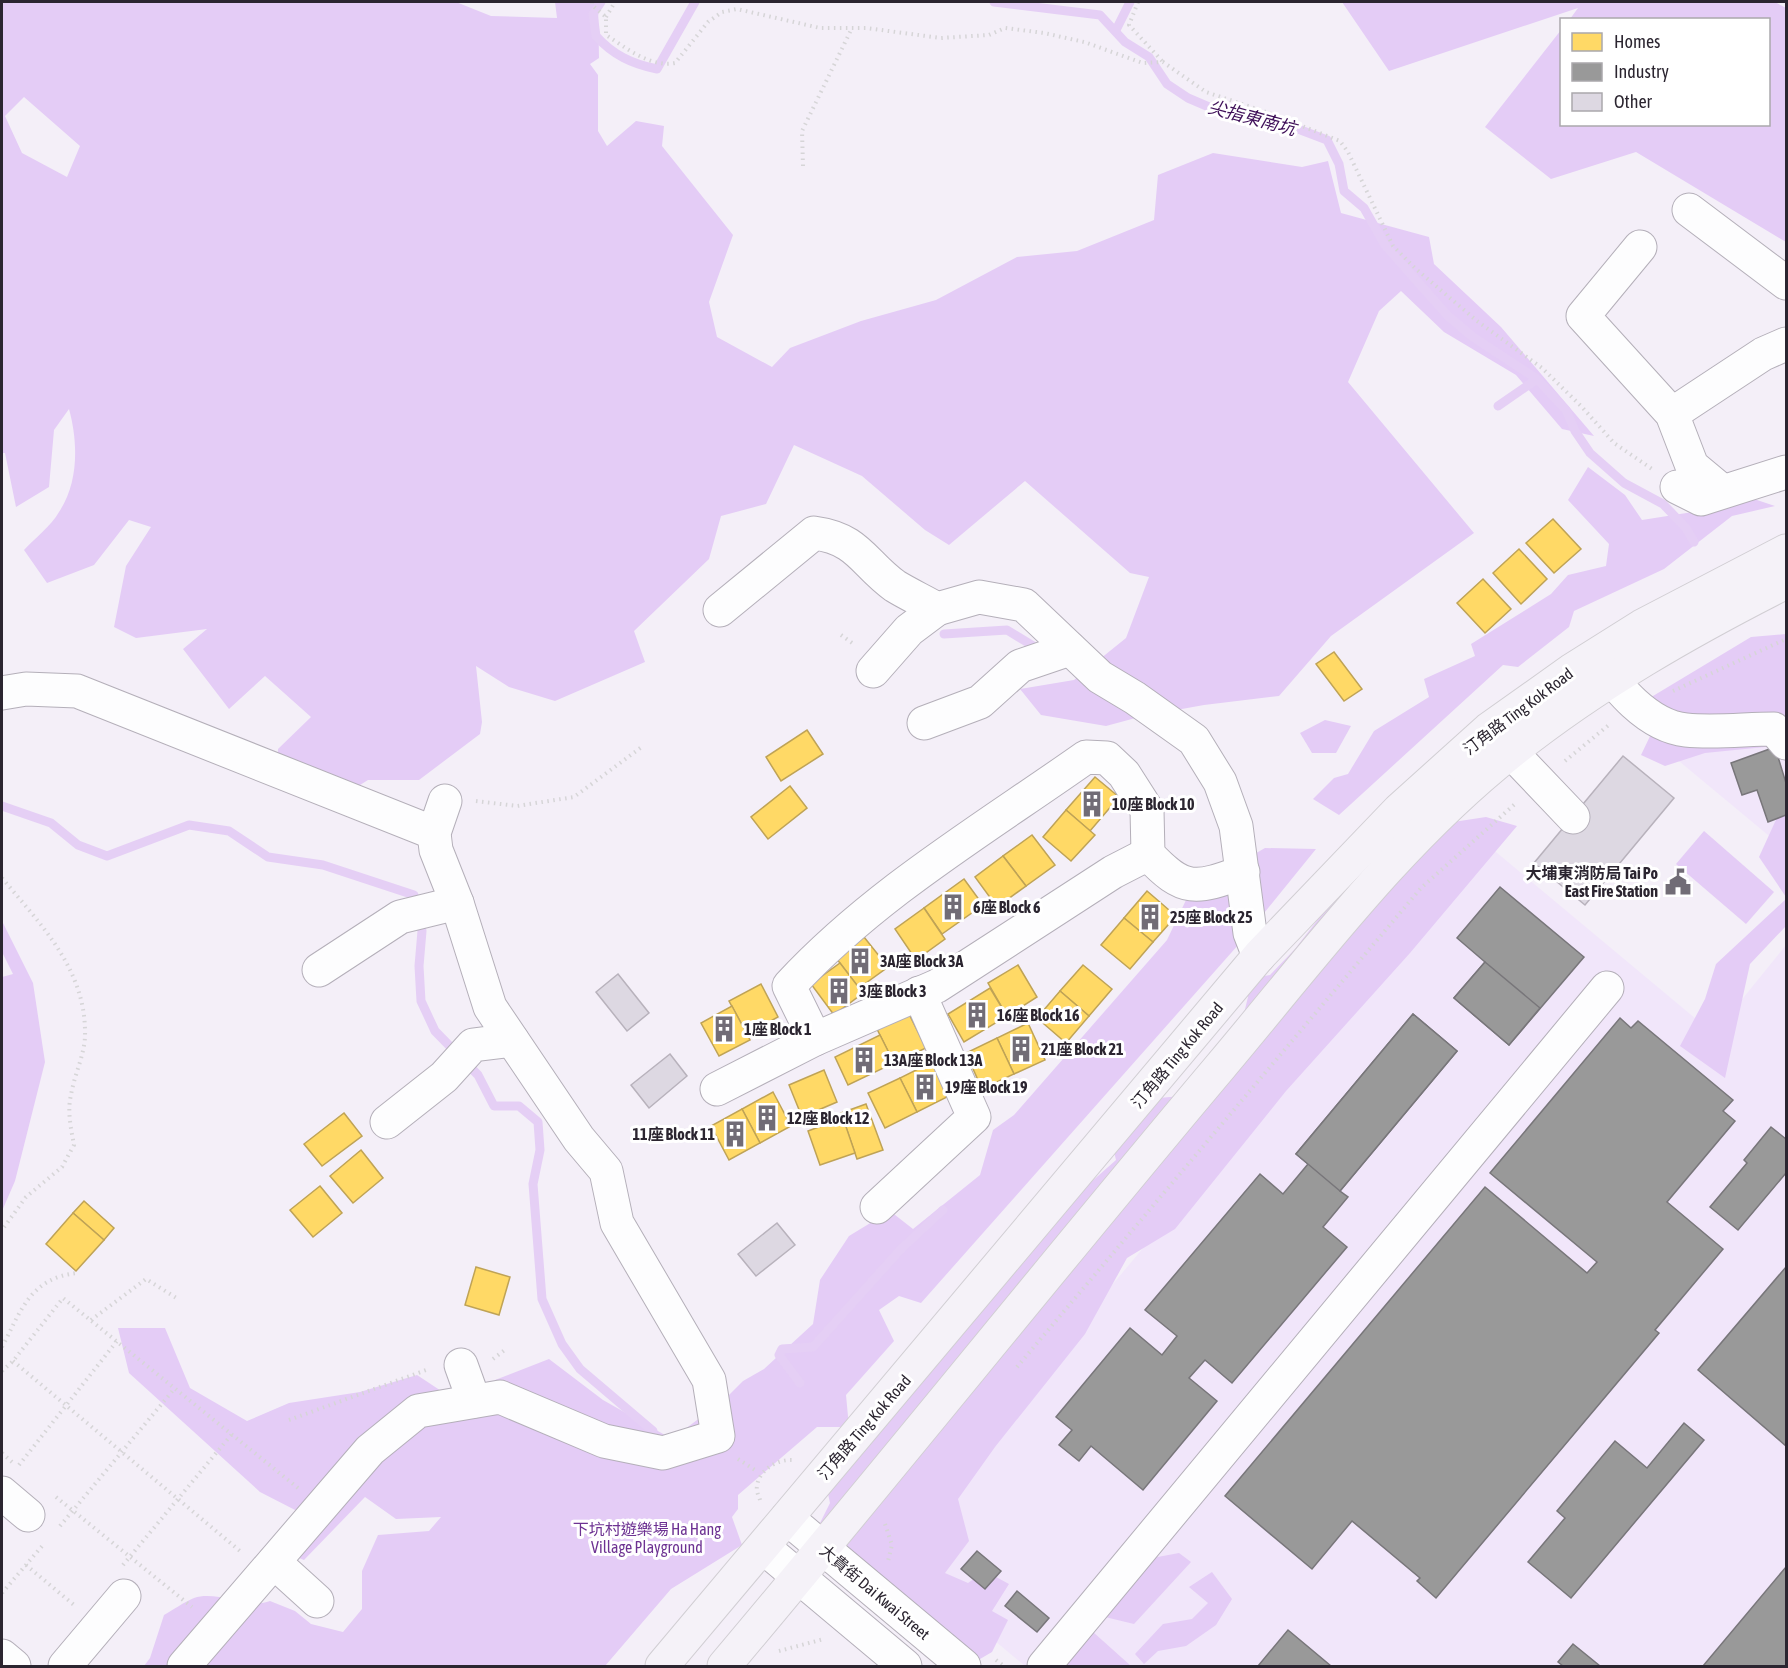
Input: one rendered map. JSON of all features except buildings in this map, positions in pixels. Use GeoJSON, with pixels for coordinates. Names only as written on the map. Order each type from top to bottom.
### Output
{"type":"FeatureCollection","features":[{"type":"Feature","properties":{"kind":"main road","name":"汀角路 Ting Kok Road"},"geometry":{"type":"LineString","coordinates":[[1603,668],[1642,626],[1786,551]]}},
{"type":"Feature","properties":{"kind":"main road","name":"汀角路 Ting Kok Road"},"geometry":{"type":"LineString","coordinates":[[662,1666],[763,1547],[773,1513],[1259,956],[1399,810],[1603,668],[1786,582]]}},
{"type":"Feature","properties":{"kind":"main road","name":"汀角路 Ting Kok Road"},"geometry":{"type":"LineString","coordinates":[[724,1666],[1147,1154],[1350,913],[1500,741]]}},
{"type":"Feature","properties":{"kind":"street"},"geometry":{"type":"LineString","coordinates":[[1689,210],[1786,283]]}},
{"type":"Feature","properties":{"kind":"street"},"geometry":{"type":"LineString","coordinates":[[1640,247],[1583,316],[1672,414],[1692,466],[1722,491]]}},
{"type":"Feature","properties":{"kind":"street"},"geometry":{"type":"LineString","coordinates":[[1672,414],[1763,354],[1786,344]]}},
{"type":"Feature","properties":{"kind":"street"},"geometry":{"type":"LineString","coordinates":[[1677,487],[1701,499],[1786,472]]}},
{"type":"Feature","properties":{"kind":"street"},"geometry":{"type":"LineString","coordinates":[[720,610],[814,533],[835,536],[856,549],[894,585],[936,609]]}},
{"type":"Feature","properties":{"kind":"street"},"geometry":{"type":"LineString","coordinates":[[873,671],[909,630],[936,609],[979,597],[1024,604],[1100,677],[1135,698],[1194,740],[1220,782],[1232,815],[1243,872],[1250,933],[1259,956]]}},
{"type":"Feature","properties":{"kind":"street"},"geometry":{"type":"LineString","coordinates":[[924,723],[980,702],[1020,666],[1070,649]]}},
{"type":"Feature","properties":{"kind":"street"},"geometry":{"type":"LineString","coordinates":[[1603,668],[1640,707],[1658,722],[1686,730],[1774,729],[1786,743]]}},
{"type":"Feature","properties":{"kind":"street"},"geometry":{"type":"LineString","coordinates":[[2,693],[26,689],[77,691],[434,833]]}},
{"type":"Feature","properties":{"kind":"street"},"geometry":{"type":"LineString","coordinates":[[1500,741],[1573,817]]}},
{"type":"Feature","properties":{"kind":"street"},"geometry":{"type":"LineString","coordinates":[[815,1039],[789,986],[816,956],[869,909],[1086,757],[1107,759],[1130,783],[1147,810],[1148,854],[1163,870],[1180,882],[1205,886],[1243,872]]}},
{"type":"Feature","properties":{"kind":"street"},"geometry":{"type":"LineString","coordinates":[[184,1666],[261,1560],[370,1450],[418,1411],[500,1397],[604,1441],[663,1453],[718,1436],[709,1380],[617,1223],[606,1171],[579,1138],[490,1007],[457,903],[436,850],[434,833],[445,801]]}},
{"type":"Feature","properties":{"kind":"street"},"geometry":{"type":"LineString","coordinates":[[717,1089],[815,1039],[937,986],[1113,872],[1148,854]]}},
{"type":"Feature","properties":{"kind":"street"},"geometry":{"type":"LineString","coordinates":[[319,970],[400,917],[457,903]]}},
{"type":"Feature","properties":{"kind":"street"},"geometry":{"type":"LineString","coordinates":[[1044,1666],[1607,988]]}},
{"type":"Feature","properties":{"kind":"street"},"geometry":{"type":"LineString","coordinates":[[877,1207],[974,1118],[919,993]]}},
{"type":"Feature","properties":{"kind":"street"},"geometry":{"type":"LineString","coordinates":[[387,1122],[444,1077],[473,1045],[512,1040]]}},
{"type":"Feature","properties":{"kind":"street"},"geometry":{"type":"LineString","coordinates":[[461,1365],[474,1401]]}},
{"type":"Feature","properties":{"kind":"street"},"geometry":{"type":"LineString","coordinates":[[10,1480],[38,1526]]}},
{"type":"Feature","properties":{"kind":"street","name":"大貴街 Dai Kwai Street"},"geometry":{"type":"LineString","coordinates":[[773,1513],[823,1548],[964,1666]]}},
{"type":"Feature","properties":{"kind":"street"},"geometry":{"type":"LineString","coordinates":[[763,1547],[904,1666]]}},
{"type":"Feature","properties":{"kind":"street"},"geometry":{"type":"LineString","coordinates":[[261,1560],[317,1601]]}},
{"type":"Feature","properties":{"kind":"street"},"geometry":{"type":"LineString","coordinates":[[64,1666],[120,1585]]}},
{"type":"Feature","properties":{"kind":"street"},"geometry":{"type":"LineString","coordinates":[[2,1656],[14,1666]]}},
{"type":"Feature","properties":{"kind":"path"},"geometry":{"type":"LineString","coordinates":[[604,16],[615,2]]}},
{"type":"Feature","properties":{"kind":"path"},"geometry":{"type":"LineString","coordinates":[[1138,2],[1129,25],[1161,62],[1206,92],[1340,141],[1348,152],[1380,224],[1393,246],[1478,321],[1542,368],[1582,407],[1614,443],[1677,487]]}},
{"type":"Feature","properties":{"kind":"path"},"geometry":{"type":"LineString","coordinates":[[593,4],[604,16],[606,35],[639,56],[663,63],[675,63],[689,41],[722,12],[750,10],[820,28],[852,27],[941,38],[988,35],[1005,28],[1044,33],[1084,42],[1148,63],[1161,62]]}},
{"type":"Feature","properties":{"kind":"path"},"geometry":{"type":"LineString","coordinates":[[803,166],[802,131],[852,27]]}},
{"type":"Feature","properties":{"kind":"path"},"geometry":{"type":"LineString","coordinates":[[1015,1370],[1421,888],[1539,783],[1621,716],[1786,639]]}},
{"type":"Feature","properties":{"kind":"path"},"geometry":{"type":"LineString","coordinates":[[445,801],[452,788],[474,801],[517,806],[574,797],[643,746]]}},
{"type":"Feature","properties":{"kind":"path"},"geometry":{"type":"LineString","coordinates":[[2,878],[60,949],[78,988],[85,1037],[70,1097],[70,1122],[74,1145],[62,1167],[26,1197],[2,1230]]}},
{"type":"Feature","properties":{"kind":"path"},"geometry":{"type":"LineString","coordinates":[[2,1347],[29,1296],[43,1284],[64,1275],[77,1273]]}},
{"type":"Feature","properties":{"kind":"path"},"geometry":{"type":"LineString","coordinates":[[91,1320],[146,1279],[178,1299]]}},
{"type":"Feature","properties":{"kind":"path"},"geometry":{"type":"LineString","coordinates":[[2,1371],[13,1361],[63,1298],[302,1491]]}},
{"type":"Feature","properties":{"kind":"path"},"geometry":{"type":"LineString","coordinates":[[10,1480],[117,1341]]}},
{"type":"Feature","properties":{"kind":"path"},"geometry":{"type":"LineString","coordinates":[[13,1361],[177,1499],[261,1560]]}},
{"type":"Feature","properties":{"kind":"path"},"geometry":{"type":"LineString","coordinates":[[289,1420],[440,1365],[461,1365]]}},
{"type":"Feature","properties":{"kind":"path"},"geometry":{"type":"LineString","coordinates":[[57,1529],[175,1388]]}},
{"type":"Feature","properties":{"kind":"path"},"geometry":{"type":"LineString","coordinates":[[120,1585],[130,1557],[232,1434]]}},
{"type":"Feature","properties":{"kind":"path"},"geometry":{"type":"LineString","coordinates":[[2,1453],[10,1480]]}},
{"type":"Feature","properties":{"kind":"path"},"geometry":{"type":"LineString","coordinates":[[773,1513],[760,1503],[757,1485],[762,1474],[779,1461],[800,1461]]}},
{"type":"Feature","properties":{"kind":"path"},"geometry":{"type":"LineString","coordinates":[[10,1480],[27,1474]]}},
{"type":"Feature","properties":{"kind":"path"},"geometry":{"type":"LineString","coordinates":[[54,1496],[199,1613]]}},
{"type":"Feature","properties":{"kind":"path"},"geometry":{"type":"LineString","coordinates":[[884,1568],[891,1557],[892,1545],[885,1524],[890,1518]]}},
{"type":"Feature","properties":{"kind":"path"},"geometry":{"type":"LineString","coordinates":[[2,1593],[26,1565],[38,1526]]}},
{"type":"Feature","properties":{"kind":"path"},"geometry":{"type":"LineString","coordinates":[[26,1565],[76,1606]]}},
{"type":"Feature","properties":{"kind":"path"},"geometry":{"type":"LineString","coordinates":[[769,1654],[824,1639]]}},
{"type":"Feature","properties":{"kind":"shaded area"},"geometry":{"type":"Polygon","coordinates":[[[1786,652],[1786,850],[1644,732],[1668,705],[1786,652]]]}},
{"type":"Feature","properties":{"kind":"shaded area"},"geometry":{"type":"Polygon","coordinates":[[[1484,842],[1714,1034],[1786,945],[1786,1666],[1025,1666],[920,1578],[919,1515],[1484,842]]]}},
{"type":"Feature","properties":{"kind":"green space"},"geometry":{"type":"Polygon","coordinates":[[[2,2],[456,2],[491,16],[557,18],[555,2],[598,2],[599,58],[590,64],[598,75],[598,131],[607,146],[636,121],[664,126],[662,146],[733,235],[709,302],[717,337],[772,367],[790,348],[861,321],[936,300],[1017,257],[1077,251],[1154,220],[1158,175],[1213,153],[1302,167],[1328,161],[1341,213],[1429,237],[1434,264],[1501,327],[1594,436],[1562,429],[1516,375],[1444,332],[1401,291],[1379,311],[1348,382],[1474,533],[1331,636],[1279,696],[1204,705],[1143,716],[1106,726],[1041,715],[1020,689],[1074,680],[1126,638],[1149,577],[1130,573],[1025,481],[949,545],[925,530],[862,476],[794,445],[766,504],[721,516],[709,559],[634,631],[645,662],[555,701],[509,687],[476,666],[482,722],[480,734],[419,780],[368,780],[325,807],[277,785],[278,749],[311,717],[265,676],[229,709],[183,649],[207,629],[136,638],[114,627],[126,566],[151,527],[129,520],[94,565],[47,583],[24,550],[56,517],[70,488],[75,448],[69,409],[54,430],[49,487],[16,507],[5,453],[2,453],[2,2]],[[24,97],[5,116],[22,153],[67,177],[80,146],[24,97]]]}},
{"type":"Feature","properties":{"kind":"green space"},"geometry":{"type":"Polygon","coordinates":[[[1342,2],[1775,2],[1786,8],[1786,242],[1636,152],[1551,179],[1485,127],[1560,31],[1560,126],[1770,126],[1770,18],[1571,18],[1578,8],[1389,71],[1342,2]]]}},
{"type":"Feature","properties":{"kind":"green space"},"geometry":{"type":"Polygon","coordinates":[[[1588,467],[1625,495],[1642,520],[1699,511],[1745,496],[1775,506],[1732,516],[1664,569],[1574,611],[1569,627],[1518,667],[1503,665],[1339,815],[1313,799],[1334,778],[1348,774],[1374,731],[1429,697],[1424,679],[1475,656],[1471,644],[1551,594],[1568,575],[1606,566],[1609,544],[1568,500],[1588,467]]]}},
{"type":"Feature","properties":{"kind":"green space"},"geometry":{"type":"Polygon","coordinates":[[[1786,634],[1786,745],[1705,753],[1665,766],[1641,755],[1653,730],[1648,699],[1751,637],[1786,634]]]}},
{"type":"Feature","properties":{"kind":"green space"},"geometry":{"type":"Polygon","coordinates":[[[1325,720],[1351,726],[1336,753],[1312,753],[1300,733],[1325,720]]]}},
{"type":"Feature","properties":{"kind":"green space"},"geometry":{"type":"Polygon","coordinates":[[[1786,798],[1786,897],[1759,857],[1786,798]]]}},
{"type":"Feature","properties":{"kind":"green space"},"geometry":{"type":"Polygon","coordinates":[[[1486,817],[1517,826],[1410,953],[1286,1091],[1175,1229],[1127,1258],[1085,1334],[995,1447],[958,1499],[969,1541],[945,1573],[968,1583],[985,1571],[1009,1584],[992,1611],[1008,1620],[992,1652],[968,1666],[814,1535],[830,1503],[822,1466],[1081,1191],[1116,1160],[1108,1127],[1135,1130],[1159,1098],[1192,1095],[1233,1058],[1248,997],[1242,980],[1270,975],[1295,949],[1333,900],[1323,882],[1352,884],[1440,824],[1486,817]]]}},
{"type":"Feature","properties":{"kind":"green space"},"geometry":{"type":"Polygon","coordinates":[[[1704,831],[1774,892],[1746,924],[1676,864],[1704,831]]]}},
{"type":"Feature","properties":{"kind":"green space","name":"下坑村遊樂場 Ha Hang Village Playground"},"geometry":{"type":"Polygon","coordinates":[[[1265,848],[1316,849],[1239,944],[921,1303],[899,1296],[879,1310],[894,1341],[846,1395],[849,1427],[817,1427],[738,1495],[738,1509],[732,1517],[742,1545],[671,1589],[605,1666],[144,1666],[150,1658],[164,1615],[194,1598],[203,1596],[252,1603],[270,1601],[295,1611],[311,1624],[343,1632],[362,1609],[362,1571],[378,1535],[429,1531],[441,1517],[396,1519],[365,1497],[304,1560],[267,1545],[299,1512],[260,1492],[129,1373],[118,1328],[165,1328],[190,1388],[247,1421],[289,1403],[360,1392],[417,1375],[473,1412],[515,1395],[495,1380],[549,1359],[603,1400],[672,1439],[726,1398],[743,1381],[764,1369],[813,1324],[820,1280],[849,1236],[890,1211],[913,1229],[980,1175],[993,1130],[1014,1115],[1167,940],[1186,900],[1224,894],[1230,868],[1265,848]]]}},
{"type":"Feature","properties":{"kind":"green space"},"geometry":{"type":"Polygon","coordinates":[[[1786,899],[1786,926],[1750,964],[1725,1078],[1680,1046],[1705,999],[1716,964],[1786,899]]]}},
{"type":"Feature","properties":{"kind":"green space"},"geometry":{"type":"Polygon","coordinates":[[[2,921],[33,983],[45,1062],[15,1181],[2,1211],[2,977],[13,974],[2,952],[2,921]]]}},
{"type":"Feature","properties":{"kind":"green space"},"geometry":{"type":"Polygon","coordinates":[[[1179,1553],[1191,1562],[1134,1624],[1105,1617],[1147,1559],[1179,1553]]]}},
{"type":"Feature","properties":{"kind":"green space"},"geometry":{"type":"Polygon","coordinates":[[[1212,1572],[1232,1599],[1216,1625],[1186,1646],[1158,1651],[1144,1664],[1135,1654],[1163,1624],[1192,1619],[1208,1603],[1189,1587],[1212,1572]]]}},
{"type":"Feature","properties":{"kind":"green space"},"geometry":{"type":"Polygon","coordinates":[[[1093,1632],[1131,1666],[1057,1666],[1093,1632]]]}},
{"type":"Feature","properties":{"kind":"waterway","name":"尖指東南坑"},"geometry":{"type":"LineString","coordinates":[[601,2],[593,14],[596,36],[624,58],[657,69],[695,2]]}},
{"type":"Feature","properties":{"kind":"waterway","name":"尖指東南坑"},"geometry":{"type":"LineString","coordinates":[[994,2],[1100,15],[1125,42],[1149,57],[1167,84],[1188,98],[1216,110],[1269,118],[1327,140],[1339,164],[1344,191],[1364,208],[1385,245],[1448,316],[1473,337],[1537,379]]}},
{"type":"Feature","properties":{"kind":"waterway"},"geometry":{"type":"LineString","coordinates":[[1116,30],[1130,2]]}},
{"type":"Feature","properties":{"kind":"waterway"},"geometry":{"type":"LineString","coordinates":[[1498,406],[1537,379],[1566,410],[1575,431],[1590,453],[1624,483],[1663,504],[1686,528],[1694,542]]}},
{"type":"Feature","properties":{"kind":"waterway"},"geometry":{"type":"LineString","coordinates":[[944,634],[1007,630],[1040,650]]}},
{"type":"Feature","properties":{"kind":"waterway"},"geometry":{"type":"LineString","coordinates":[[2,806],[51,823],[78,845],[107,856],[189,825],[229,831],[268,857],[323,865],[414,895],[422,931],[419,966],[421,1001],[435,1031],[478,1075],[494,1106],[519,1106],[538,1122],[540,1150],[533,1184],[542,1299],[562,1344],[580,1369],[653,1431]]}},
{"type":"Feature","properties":{"kind":"waterway"},"geometry":{"type":"LineString","coordinates":[[800,1383],[779,1355],[782,1349],[813,1347],[901,1249],[943,1210]]}},
{"type":"Feature","properties":{"kind":"place","name":"10座 Block 10"},"geometry":{"type":"Point","coordinates":[1092,804]}},
{"type":"Feature","properties":{"kind":"place","name":"大埔東消防局 Tai Po East Fire Station"},"geometry":{"type":"Point","coordinates":[1678,882]}},
{"type":"Feature","properties":{"kind":"place","name":"6座 Block 6"},"geometry":{"type":"Point","coordinates":[953,907]}},
{"type":"Feature","properties":{"kind":"place","name":"25座 Block 25"},"geometry":{"type":"Point","coordinates":[1150,917]}},
{"type":"Feature","properties":{"kind":"place","name":"3A座 Block 3A"},"geometry":{"type":"Point","coordinates":[860,961]}},
{"type":"Feature","properties":{"kind":"place","name":"3座 Block 3"},"geometry":{"type":"Point","coordinates":[839,991]}},
{"type":"Feature","properties":{"kind":"place","name":"16座 Block 16"},"geometry":{"type":"Point","coordinates":[977,1015]}},
{"type":"Feature","properties":{"kind":"place","name":"1座 Block 1"},"geometry":{"type":"Point","coordinates":[724,1029]}},
{"type":"Feature","properties":{"kind":"place","name":"21座 Block 21"},"geometry":{"type":"Point","coordinates":[1021,1049]}},
{"type":"Feature","properties":{"kind":"place","name":"13A座 Block 13A"},"geometry":{"type":"Point","coordinates":[864,1060]}},
{"type":"Feature","properties":{"kind":"place","name":"19座 Block 19"},"geometry":{"type":"Point","coordinates":[925,1087]}},
{"type":"Feature","properties":{"kind":"place","name":"12座 Block 12"},"geometry":{"type":"Point","coordinates":[767,1118]}},
{"type":"Feature","properties":{"kind":"place","name":"11座 Block 11"},"geometry":{"type":"Point","coordinates":[735,1134]}}]}
